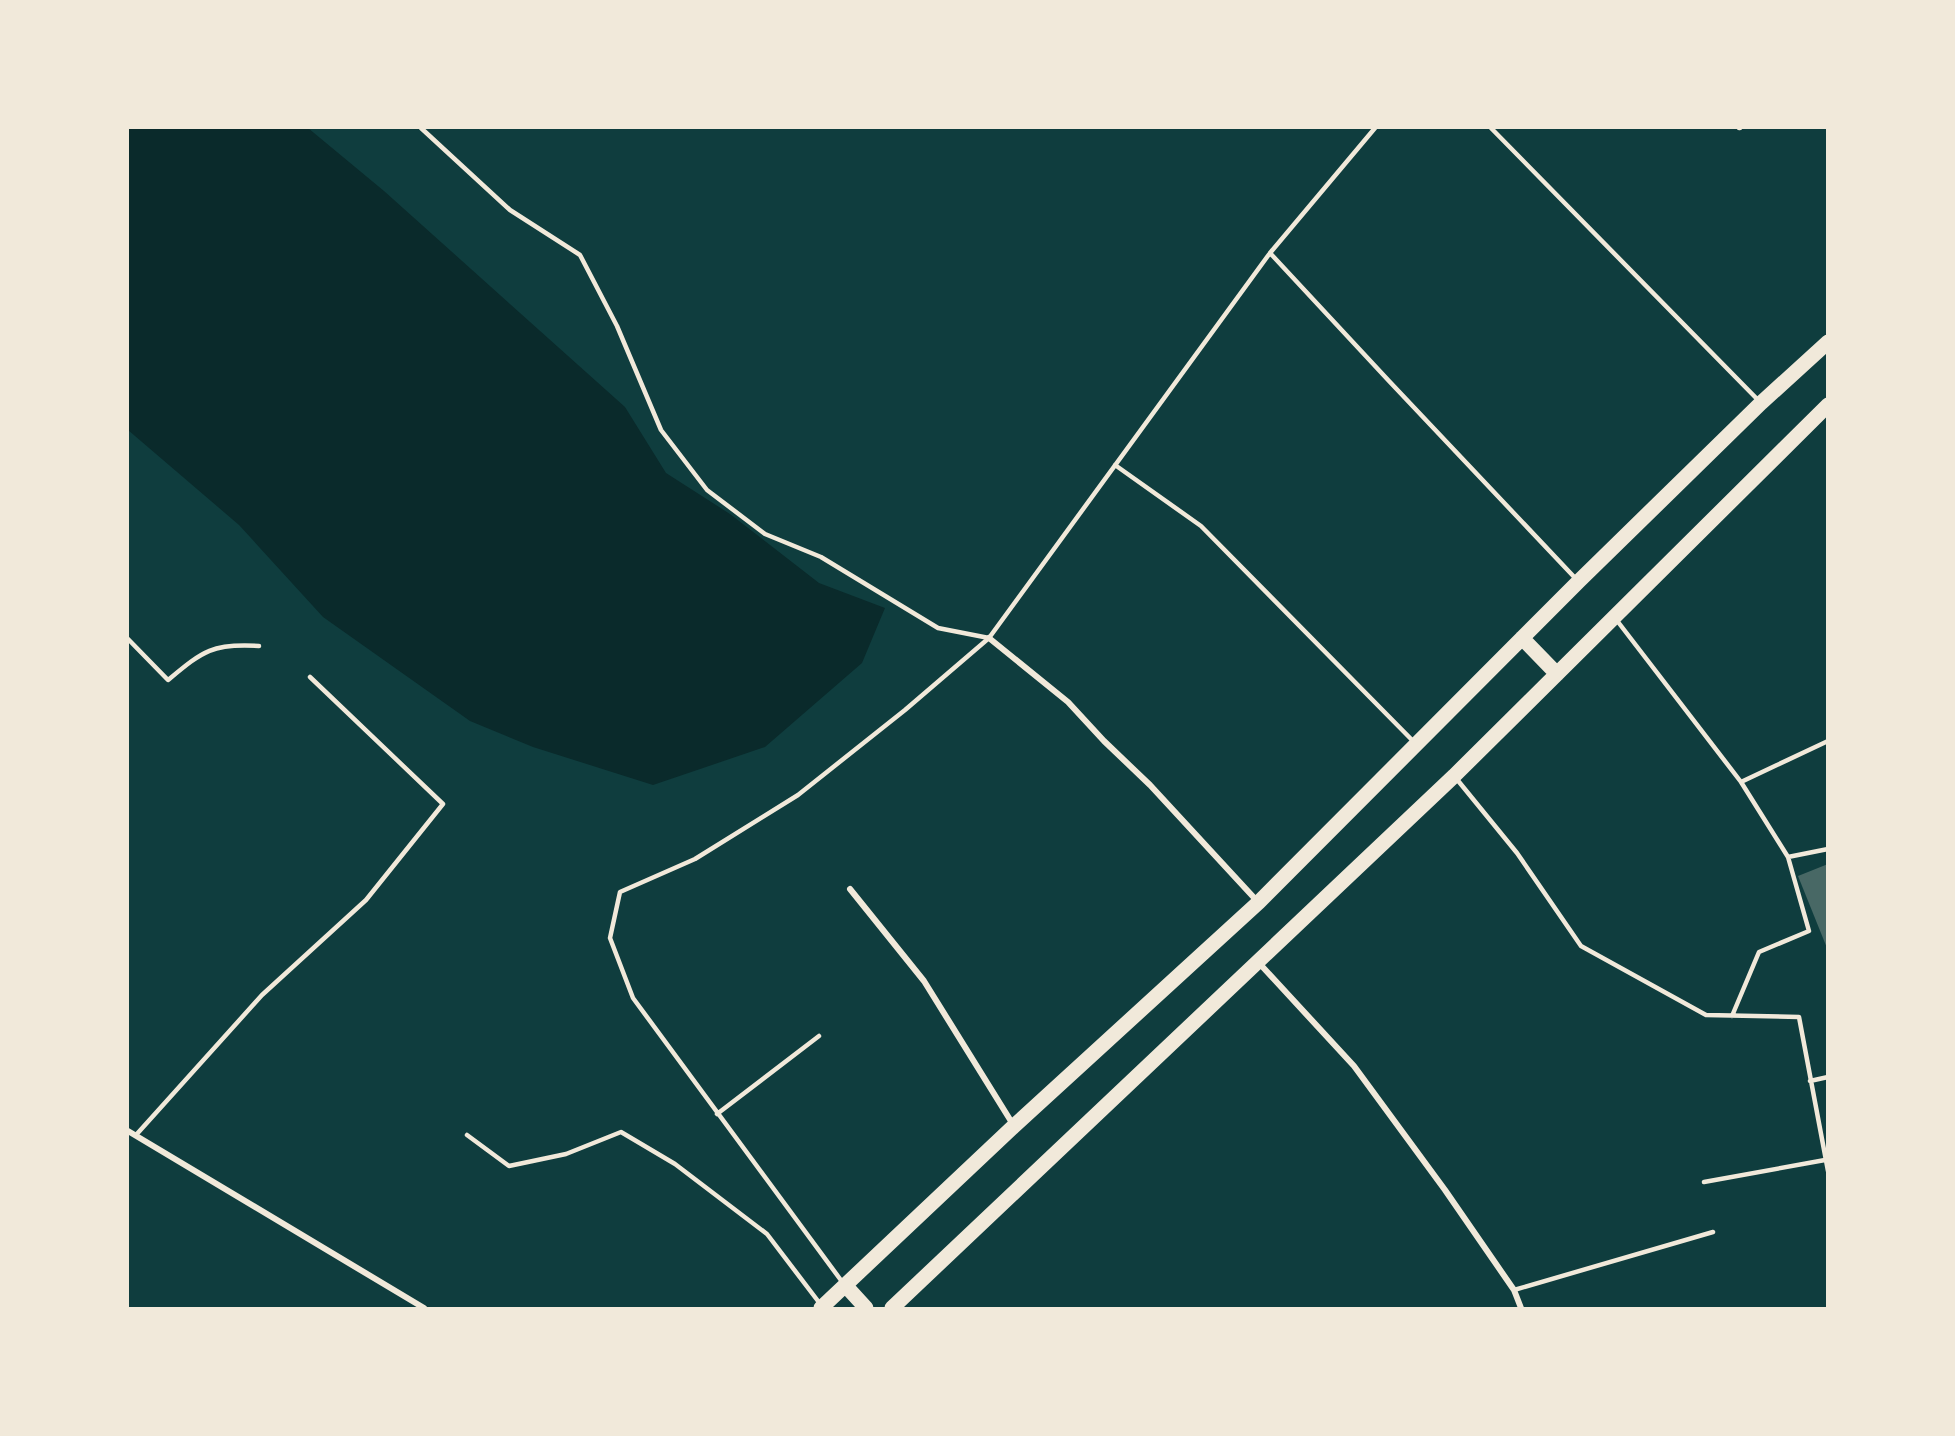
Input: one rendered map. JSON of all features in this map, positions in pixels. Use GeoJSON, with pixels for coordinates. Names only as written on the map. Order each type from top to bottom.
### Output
{"type":"FeatureCollection","features":[{"type":"Feature","properties":{"kind":"main road"},"geometry":{"type":"LineString","coordinates":[[822,1308],[1014,1126],[1259,902],[1579,581],[1761,403],[1827,342]]}},
{"type":"Feature","properties":{"kind":"main road"},"geometry":{"type":"LineString","coordinates":[[892,1308],[1454,776],[1827,405]]}},
{"type":"Feature","properties":{"kind":"main road"},"geometry":{"type":"LineString","coordinates":[[1522,638],[1557,674]]}},
{"type":"Feature","properties":{"kind":"main road"},"geometry":{"type":"LineString","coordinates":[[845,1285],[866,1308]]}},
{"type":"Feature","properties":{"kind":"street"},"geometry":{"type":"LineString","coordinates":[[989,638],[1068,702],[1150,785],[1259,902]]}},
{"type":"Feature","properties":{"kind":"street"},"geometry":{"type":"LineString","coordinates":[[850,889],[924,981],[1014,1126]]}},
{"type":"Feature","properties":{"kind":"street"},"geometry":{"type":"LineString","coordinates":[[1259,962],[1354,1066],[1445,1190],[1514,1290],[1521,1308]]}},
{"type":"Feature","properties":{"kind":"street"},"geometry":{"type":"LineString","coordinates":[[128,1131],[424,1308]]}},
{"type":"Feature","properties":{"kind":"lane"},"geometry":{"type":"LineString","coordinates":[[421,128],[510,210],[580,255],[617,326],[661,430],[707,490],[765,534],[821,557],[938,628],[989,638]]}},
{"type":"Feature","properties":{"kind":"lane"},"geometry":{"type":"LineString","coordinates":[[845,1285],[633,998],[610,938],[620,892],[694,859],[798,795],[905,710],[989,638],[1270,253],[1375,128]]}},
{"type":"Feature","properties":{"kind":"lane"},"geometry":{"type":"LineString","coordinates":[[1491,128],[1761,403]]}},
{"type":"Feature","properties":{"kind":"lane"},"geometry":{"type":"LineString","coordinates":[[1270,253],[1579,581]]}},
{"type":"Feature","properties":{"kind":"lane"},"geometry":{"type":"LineString","coordinates":[[1115,465],[1201,526],[1415,744]]}},
{"type":"Feature","properties":{"kind":"lane"},"geometry":{"type":"LineString","coordinates":[[1614,616],[1741,782],[1788,857],[1809,931],[1759,952],[1732,1016]]}},
{"type":"Feature","properties":{"kind":"lane"},"geometry":{"type":"LineString","coordinates":[[128,639],[168,680],[213,647],[259,646]]}},
{"type":"Feature","properties":{"kind":"lane"},"geometry":{"type":"LineString","coordinates":[[136,1135],[262,995],[366,900],[443,804],[310,677]]}},
{"type":"Feature","properties":{"kind":"lane"},"geometry":{"type":"LineString","coordinates":[[1741,782],[1827,741]]}},
{"type":"Feature","properties":{"kind":"lane"},"geometry":{"type":"LineString","coordinates":[[1454,776],[1517,853],[1581,946],[1706,1015],[1799,1017],[1827,1171]]}},
{"type":"Feature","properties":{"kind":"lane"},"geometry":{"type":"LineString","coordinates":[[1788,857],[1827,849]]}},
{"type":"Feature","properties":{"kind":"lane"},"geometry":{"type":"LineString","coordinates":[[717,1114],[819,1036]]}},
{"type":"Feature","properties":{"kind":"lane"},"geometry":{"type":"LineString","coordinates":[[1810,1081],[1827,1077]]}},
{"type":"Feature","properties":{"kind":"lane"},"geometry":{"type":"LineString","coordinates":[[467,1135],[509,1166],[566,1154],[621,1132],[675,1164],[767,1234],[822,1308]]}},
{"type":"Feature","properties":{"kind":"lane"},"geometry":{"type":"LineString","coordinates":[[1704,1182],[1825,1160]]}},
{"type":"Feature","properties":{"kind":"lane"},"geometry":{"type":"LineString","coordinates":[[1514,1290],[1713,1232]]}},
{"type":"Feature","properties":{"kind":"water"},"geometry":{"type":"Polygon","coordinates":[[[128,128],[308,128],[384,191],[625,407],[666,473],[730,514],[819,583],[885,608],[862,663],[765,747],[653,785],[533,747],[470,721],[323,617],[239,525],[128,430],[128,128]]]}},
{"type":"Feature","properties":{"kind":"building"},"geometry":{"type":"Polygon","coordinates":[[[1828,864],[1828,948],[1827,948],[1798,876],[1828,864]]]}}]}
